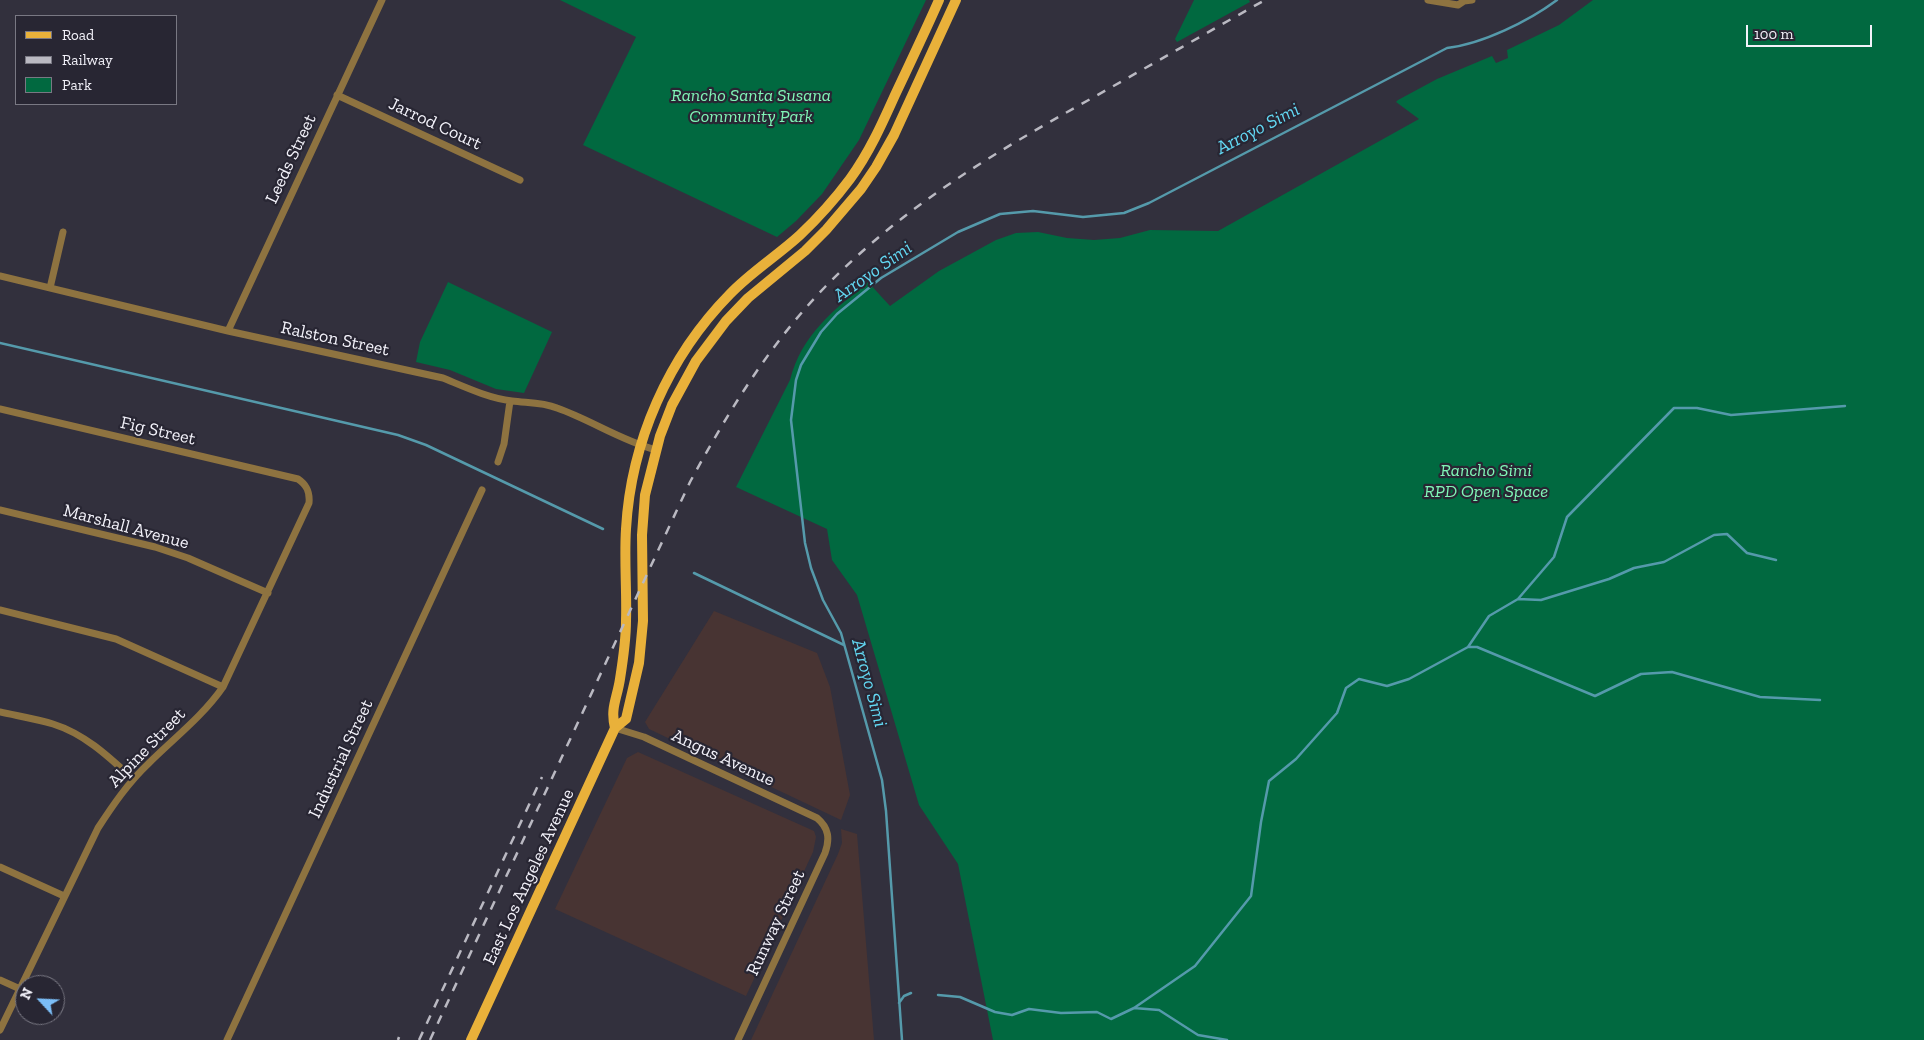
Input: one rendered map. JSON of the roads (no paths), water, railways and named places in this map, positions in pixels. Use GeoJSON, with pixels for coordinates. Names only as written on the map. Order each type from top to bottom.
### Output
{"type":"FeatureCollection","features":[{"type":"Feature","properties":{"kind":"main road","name":"East Los Angeles Avenue"},"geometry":{"type":"LineString","coordinates":[[616,728],[612,714],[619,685],[626,633],[626,528],[630,490],[640,446],[649,419],[681,355],[705,322],[737,287],[799,236],[840,193],[860,164],[880,129],[939,0]]}},
{"type":"Feature","properties":{"kind":"main road","name":"East Los Angeles Avenue"},"geometry":{"type":"LineString","coordinates":[[471,1040],[616,728],[626,718],[639,663],[644,621],[643,518],[650,470],[664,425],[681,386],[711,339],[748,298],[805,251],[826,230],[861,189],[894,135],[956,0]]}},
{"type":"Feature","properties":{"kind":"street","name":"Leeds Street"},"geometry":{"type":"LineString","coordinates":[[228,332],[382,0]]}},
{"type":"Feature","properties":{"kind":"street"},"geometry":{"type":"LineString","coordinates":[[1428,0],[1458,5],[1463,0],[1472,0]]}},
{"type":"Feature","properties":{"kind":"street","name":"Jarrod Court"},"geometry":{"type":"LineString","coordinates":[[337,95],[520,180]]}},
{"type":"Feature","properties":{"kind":"street"},"geometry":{"type":"LineString","coordinates":[[50,288],[64,232]]}},
{"type":"Feature","properties":{"kind":"street","name":"Ralston Street"},"geometry":{"type":"LineString","coordinates":[[0,276],[228,332],[443,378],[476,391],[510,401],[544,404],[558,408],[640,446],[656,450]]}},
{"type":"Feature","properties":{"kind":"street"},"geometry":{"type":"LineString","coordinates":[[498,462],[504,444],[510,401]]}},
{"type":"Feature","properties":{"kind":"street","name":"Fig Street"},"geometry":{"type":"LineString","coordinates":[[0,409],[298,479],[307,487]]}},
{"type":"Feature","properties":{"kind":"street","name":"Alpine Street"},"geometry":{"type":"LineString","coordinates":[[27,975],[98,828],[114,803],[133,779],[203,712],[223,687],[310,503],[307,487]]}},
{"type":"Feature","properties":{"kind":"street","name":"Industrial Street"},"geometry":{"type":"LineString","coordinates":[[227,1040],[482,490]]}},
{"type":"Feature","properties":{"kind":"street","name":"Marshall Avenue"},"geometry":{"type":"LineString","coordinates":[[0,510],[156,547],[188,558],[268,593]]}},
{"type":"Feature","properties":{"kind":"street"},"geometry":{"type":"LineString","coordinates":[[0,610],[116,639],[223,687]]}},
{"type":"Feature","properties":{"kind":"street"},"geometry":{"type":"LineString","coordinates":[[0,712],[54,724],[75,734],[107,755],[133,779]]}},
{"type":"Feature","properties":{"kind":"street","name":"Angus Avenue"},"geometry":{"type":"LineString","coordinates":[[616,728],[644,737],[817,818]]}},
{"type":"Feature","properties":{"kind":"street","name":"Runway Street"},"geometry":{"type":"LineString","coordinates":[[738,1040],[828,846],[829,839],[826,829],[817,818]]}},
{"type":"Feature","properties":{"kind":"street"},"geometry":{"type":"LineString","coordinates":[[0,866],[64,896]]}},
{"type":"Feature","properties":{"kind":"street"},"geometry":{"type":"LineString","coordinates":[[0,980],[15,987]]}},
{"type":"Feature","properties":{"kind":"street","name":"Alpine Street"},"geometry":{"type":"LineString","coordinates":[[0,1030],[15,999]]}},
{"type":"Feature","properties":{"kind":"waterway","name":"Arroyo Simi"},"geometry":{"type":"LineString","coordinates":[[902,1040],[886,811],[882,780],[841,633],[823,600],[811,568],[805,543],[791,420],[796,380],[801,365],[821,332],[837,314],[881,278],[958,232],[1000,214],[1033,211],[1083,217],[1124,213],[1149,203],[1447,48],[1461,46],[1490,37],[1533,16],[1557,0]]}},
{"type":"Feature","properties":{"kind":"waterway"},"geometry":{"type":"LineString","coordinates":[[0,343],[398,435],[426,445],[603,529]]}},
{"type":"Feature","properties":{"kind":"waterway"},"geometry":{"type":"LineString","coordinates":[[1518,599],[1554,557],[1567,517],[1674,408],[1697,408],[1731,415],[1845,406]]}},
{"type":"Feature","properties":{"kind":"waterway"},"geometry":{"type":"LineString","coordinates":[[938,995],[960,997],[995,1012],[1012,1015],[1029,1009],[1061,1013],[1097,1012],[1111,1019],[1134,1008],[1195,966],[1251,896],[1261,822],[1269,781],[1296,759],[1337,713],[1346,688],[1359,679],[1387,686],[1409,679],[1468,647],[1489,616],[1518,599],[1541,600],[1609,579],[1634,568],[1664,562],[1714,535],[1727,534],[1747,553],[1776,560]]}},
{"type":"Feature","properties":{"kind":"waterway"},"geometry":{"type":"LineString","coordinates":[[694,573],[844,645]]}},
{"type":"Feature","properties":{"kind":"waterway"},"geometry":{"type":"LineString","coordinates":[[1468,647],[1477,647],[1595,696],[1641,674],[1672,672],[1760,697],[1820,700]]}},
{"type":"Feature","properties":{"kind":"waterway"},"geometry":{"type":"LineString","coordinates":[[899,1003],[904,996],[911,993]]}},
{"type":"Feature","properties":{"kind":"waterway"},"geometry":{"type":"LineString","coordinates":[[1134,1008],[1159,1010],[1198,1035],[1227,1040]]}},
{"type":"Feature","properties":{"kind":"railway"},"geometry":{"type":"LineString","coordinates":[[430,1040],[690,482],[719,430],[751,380],[786,332],[825,287],[856,257],[887,230],[952,182],[1021,139],[1265,0]]}},
{"type":"Feature","properties":{"kind":"railway"},"geometry":{"type":"LineString","coordinates":[[419,1040],[542,777]]}},
{"type":"Feature","properties":{"kind":"park label","name":"Rancho Santa Susana Community Park"},"geometry":{"type":"Point","coordinates":[751,106]}},
{"type":"Feature","properties":{"kind":"park label","name":"Rancho Simi RPD Open Space"},"geometry":{"type":"Point","coordinates":[1486,481]}}]}
